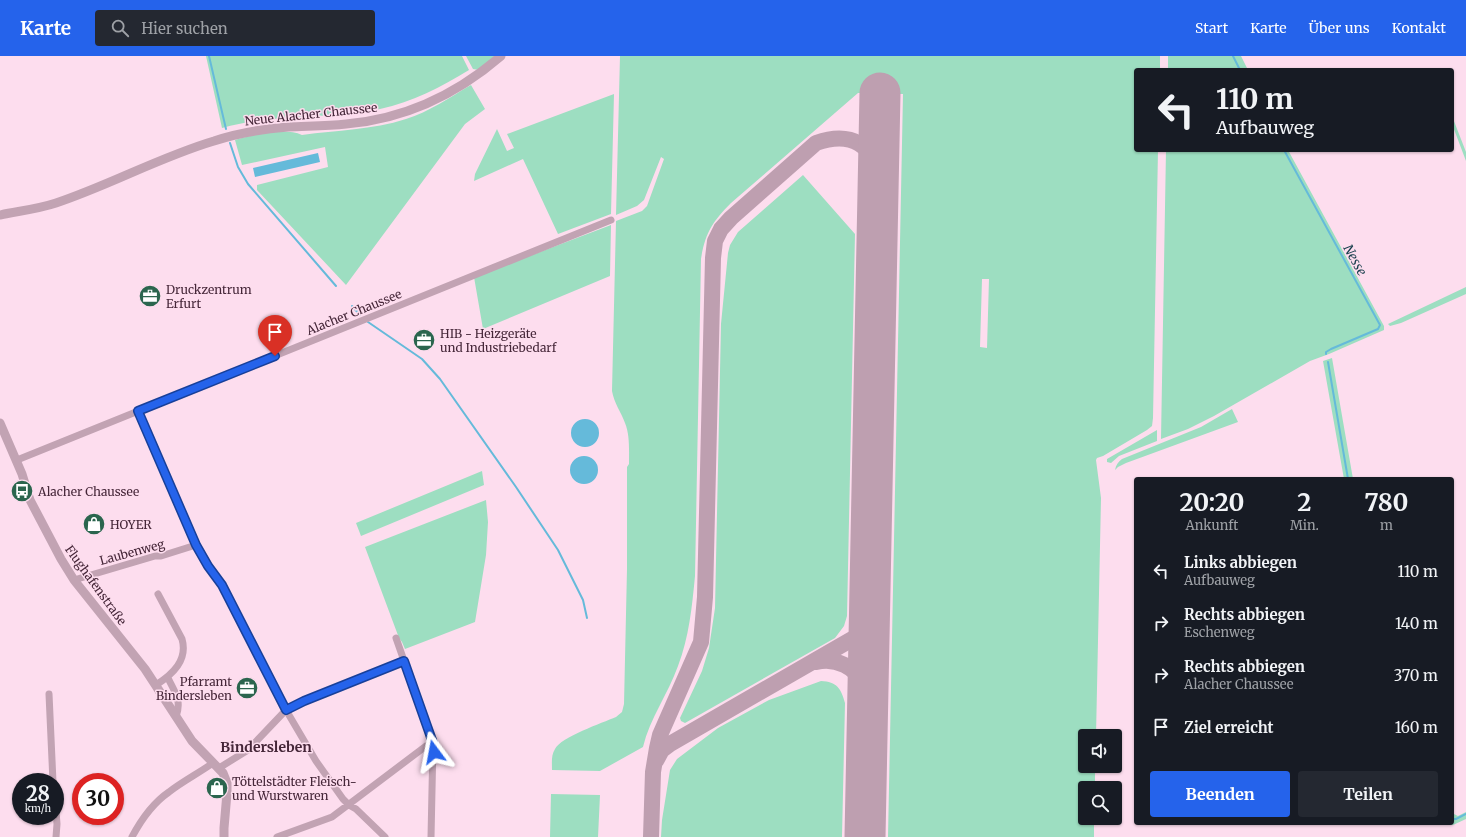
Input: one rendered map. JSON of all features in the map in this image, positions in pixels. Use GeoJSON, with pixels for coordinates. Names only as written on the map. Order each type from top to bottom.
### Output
{"type":"FeatureCollection","features":[{"type":"Feature","properties":{"kind":"street","name":"Neue Alacher Chaussee"},"geometry":{"type":"LineString","coordinates":[[0,215],[55,204],[197,146],[236,134],[287,127],[346,124],[382,119],[414,109],[444,96],[465,83],[501,56]]}},
{"type":"Feature","properties":{"kind":"street","name":"Alacher Chaussee"},"geometry":{"type":"LineString","coordinates":[[17,460],[611,220]]}},
{"type":"Feature","properties":{"kind":"street"},"geometry":{"type":"LineString","coordinates":[[138,411],[196,545],[208,566],[222,585],[286,710],[335,790],[349,805],[356,809],[385,837]]}},
{"type":"Feature","properties":{"kind":"street","name":"Flughafenstraße"},"geometry":{"type":"LineString","coordinates":[[0,423],[17,460],[33,506],[52,544],[74,580],[145,669],[192,741],[223,773],[227,783],[224,837]]}},
{"type":"Feature","properties":{"kind":"street","name":"Laubenweg"},"geometry":{"type":"LineString","coordinates":[[74,580],[196,545]]}},
{"type":"Feature","properties":{"kind":"street"},"geometry":{"type":"LineString","coordinates":[[156,685],[168,678],[182,660],[184,653],[182,638],[158,594]]}},
{"type":"Feature","properties":{"kind":"street"},"geometry":{"type":"LineString","coordinates":[[396,638],[433,743],[431,837]]}},
{"type":"Feature","properties":{"kind":"street"},"geometry":{"type":"LineString","coordinates":[[132,837],[157,801],[168,792],[216,765],[248,750],[286,710],[304,701],[404,661]]}},
{"type":"Feature","properties":{"kind":"street"},"geometry":{"type":"LineString","coordinates":[[168,678],[179,703],[179,709],[176,717]]}},
{"type":"Feature","properties":{"kind":"street"},"geometry":{"type":"LineString","coordinates":[[49,694],[53,773]]}},
{"type":"Feature","properties":{"kind":"street"},"geometry":{"type":"LineString","coordinates":[[277,837],[322,822],[332,817],[426,746],[433,743]]}},
{"type":"Feature","properties":{"kind":"street"},"geometry":{"type":"LineString","coordinates":[[56,837],[57,825]]}},
{"type":"Feature","properties":{"kind":"green space"},"geometry":{"type":"Polygon","coordinates":[[[206,56],[462,56],[469,70],[415,98],[380,109],[341,114],[261,120],[222,128],[206,56]]]}},
{"type":"Feature","properties":{"kind":"green space"},"geometry":{"type":"Polygon","coordinates":[[[466,56],[495,56],[479,70],[473,69],[466,56]]]}},
{"type":"Feature","properties":{"kind":"green space"},"geometry":{"type":"Polygon","coordinates":[[[620,56],[1160,56],[1160,68],[1134,68],[1134,152],[1158,152],[1152,426],[1096,460],[1101,498],[1096,729],[1078,729],[1078,773],[1095,773],[1095,781],[1078,781],[1078,825],[1094,825],[1094,837],[888,837],[903,94],[858,93],[731,203],[719,216],[711,228],[705,242],[701,259],[695,576],[690,622],[682,655],[674,676],[650,726],[643,747],[600,771],[552,770],[553,754],[559,744],[573,735],[616,717],[622,712],[624,704],[627,569],[627,467],[629,464],[629,448],[627,428],[614,400],[612,391],[616,221],[642,211],[647,206],[664,159],[661,157],[644,200],[637,206],[616,215],[620,56]],[[982,279],[980,347],[987,348],[989,279],[982,279]]]}},
{"type":"Feature","properties":{"kind":"green space"},"geometry":{"type":"Polygon","coordinates":[[[1168,56],[1241,56],[1247,68],[1168,68],[1168,56]]]}},
{"type":"Feature","properties":{"kind":"green space"},"geometry":{"type":"Polygon","coordinates":[[[471,85],[485,109],[465,124],[346,285],[257,190],[257,185],[328,167],[325,147],[242,165],[235,140],[278,132],[302,135],[367,128],[393,123],[415,116],[471,85]]]}},
{"type":"Feature","properties":{"kind":"green space"},"geometry":{"type":"Polygon","coordinates":[[[614,94],[611,214],[558,234],[523,159],[474,181],[475,174],[497,129],[507,151],[514,148],[507,134],[614,94]]]}},
{"type":"Feature","properties":{"kind":"green space"},"geometry":{"type":"Polygon","coordinates":[[[1454,121],[1466,152],[1466,161],[1454,129],[1454,121]]]}},
{"type":"Feature","properties":{"kind":"green space"},"geometry":{"type":"Polygon","coordinates":[[[1166,152],[1289,152],[1384,326],[1384,330],[1310,361],[1214,416],[1188,429],[1161,439],[1166,152]]]}},
{"type":"Feature","properties":{"kind":"green space"},"geometry":{"type":"Polygon","coordinates":[[[803,175],[855,234],[847,616],[844,626],[835,638],[685,723],[681,721],[680,718],[702,671],[709,648],[715,608],[721,324],[728,253],[730,245],[738,232],[803,175]]]}},
{"type":"Feature","properties":{"kind":"green space"},"geometry":{"type":"Polygon","coordinates":[[[611,225],[610,276],[483,329],[474,277],[611,225]]]}},
{"type":"Feature","properties":{"kind":"green space"},"geometry":{"type":"Polygon","coordinates":[[[1466,287],[1466,294],[1401,323],[1390,326],[1388,324],[1466,287]]]}},
{"type":"Feature","properties":{"kind":"green space"},"geometry":{"type":"Polygon","coordinates":[[[1332,358],[1353,477],[1344,477],[1323,361],[1332,358]]]}},
{"type":"Feature","properties":{"kind":"green space"},"geometry":{"type":"Polygon","coordinates":[[[1232,409],[1238,422],[1126,463],[1115,470],[1117,464],[1122,459],[1201,427],[1232,409]]]}},
{"type":"Feature","properties":{"kind":"green space"},"geometry":{"type":"Polygon","coordinates":[[[1157,430],[1157,441],[1119,456],[1111,463],[1107,462],[1107,459],[1157,430]]]}},
{"type":"Feature","properties":{"kind":"green space"},"geometry":{"type":"Polygon","coordinates":[[[482,471],[484,485],[361,536],[356,523],[482,471]]]}},
{"type":"Feature","properties":{"kind":"green space"},"geometry":{"type":"Polygon","coordinates":[[[486,500],[488,522],[486,555],[475,622],[405,649],[399,638],[365,547],[486,500]]]}},
{"type":"Feature","properties":{"kind":"green space"},"geometry":{"type":"Polygon","coordinates":[[[821,681],[835,684],[842,693],[845,703],[842,837],[661,837],[662,820],[670,770],[677,759],[718,728],[769,700],[821,681]]]}},
{"type":"Feature","properties":{"kind":"green space"},"geometry":{"type":"Polygon","coordinates":[[[551,794],[600,795],[598,837],[550,837],[551,794]]]}},
{"type":"Feature","properties":{"kind":"green space"},"geometry":{"type":"Polygon","coordinates":[[[1466,812],[1466,819],[1454,825],[1454,814],[1458,816],[1466,812]]]}},
{"type":"Feature","properties":{"kind":"water"},"geometry":{"type":"Polygon","coordinates":[[[318,153],[320,162],[255,177],[253,168],[318,153]]]}},
{"type":"Feature","properties":{"kind":"water"},"geometry":{"type":"Polygon","coordinates":[[[585,419],[595,423],[599,433],[595,443],[585,447],[575,443],[571,433],[575,423],[585,419]]]}},
{"type":"Feature","properties":{"kind":"water"},"geometry":{"type":"Polygon","coordinates":[[[584,456],[594,460],[598,470],[594,480],[584,484],[574,480],[570,470],[574,460],[584,456]]]}},
{"type":"Feature","properties":{"kind":"waterway"},"geometry":{"type":"LineString","coordinates":[[209,56],[226,129]]}},
{"type":"Feature","properties":{"kind":"waterway","name":"Nesse"},"geometry":{"type":"LineString","coordinates":[[1233,56],[1239,68]]}},
{"type":"Feature","properties":{"kind":"waterway"},"geometry":{"type":"LineString","coordinates":[[230,143],[238,167],[248,184],[336,286]]}},
{"type":"Feature","properties":{"kind":"waterway","name":"Nesse"},"geometry":{"type":"LineString","coordinates":[[1285,152],[1380,325],[1378,329],[1331,349],[1326,352],[1326,354]]}},
{"type":"Feature","properties":{"kind":"waterway"},"geometry":{"type":"LineString","coordinates":[[352,306],[360,315]]}},
{"type":"Feature","properties":{"kind":"waterway"},"geometry":{"type":"LineString","coordinates":[[368,322],[422,359],[440,379],[516,487],[558,550],[583,600],[587,618]]}},
{"type":"Feature","properties":{"kind":"waterway","name":"Nesse"},"geometry":{"type":"LineString","coordinates":[[1328,362],[1348,477]]}},
{"type":"Feature","properties":{"kind":"waterway"},"geometry":{"type":"LineString","coordinates":[[1454,819],[1466,814]]}},
{"type":"Feature","properties":{"kind":"taxiway"},"geometry":{"type":"LineString","coordinates":[[651,837],[653,772],[660,735],[701,642],[705,597],[713,258],[715,241],[721,229],[731,218],[816,143],[840,139],[850,140],[859,144],[872,158],[876,169],[878,182]]}},
{"type":"Feature","properties":{"kind":"taxiway"},"geometry":{"type":"LineString","coordinates":[[656,761],[662,750],[670,744],[854,638],[863,627],[868,615],[870,587]]}},
{"type":"Feature","properties":{"kind":"taxiway"},"geometry":{"type":"LineString","coordinates":[[816,662],[838,662],[851,669],[861,679],[864,686],[867,705]]}},
{"type":"Feature","properties":{"kind":"runway"},"geometry":{"type":"LineString","coordinates":[[865,837],[880,93]]}},
{"type":"Feature","properties":{"kind":"place","name":"Druckzentrum Erfurt"},"geometry":{"type":"Point","coordinates":[150,296]}},
{"type":"Feature","properties":{"kind":"place","name":"HIB - Heizgeräte und Industriebedarf"},"geometry":{"type":"Point","coordinates":[424,340]}},
{"type":"Feature","properties":{"kind":"place","name":"Alacher Chaussee"},"geometry":{"type":"Point","coordinates":[22,491]}},
{"type":"Feature","properties":{"kind":"place","name":"HOYER"},"geometry":{"type":"Point","coordinates":[94,524]}},
{"type":"Feature","properties":{"kind":"place","name":"Pfarramt Bindersleben"},"geometry":{"type":"Point","coordinates":[247,688]}},
{"type":"Feature","properties":{"kind":"place","name":"Töttelstädter Fleisch- und Wurstwaren"},"geometry":{"type":"Point","coordinates":[217,788]}},
{"type":"Feature","properties":{"kind":"district","name":"Bindersleben"},"geometry":{"type":"Point","coordinates":[266,747]}},
{"type":"Feature","properties":{"kind":"route"},"geometry":{"type":"LineString","coordinates":[[275,356],[138,411],[201,556],[222,585],[286,710],[304,701],[404,661],[433,743],[434,752]]}}]}
